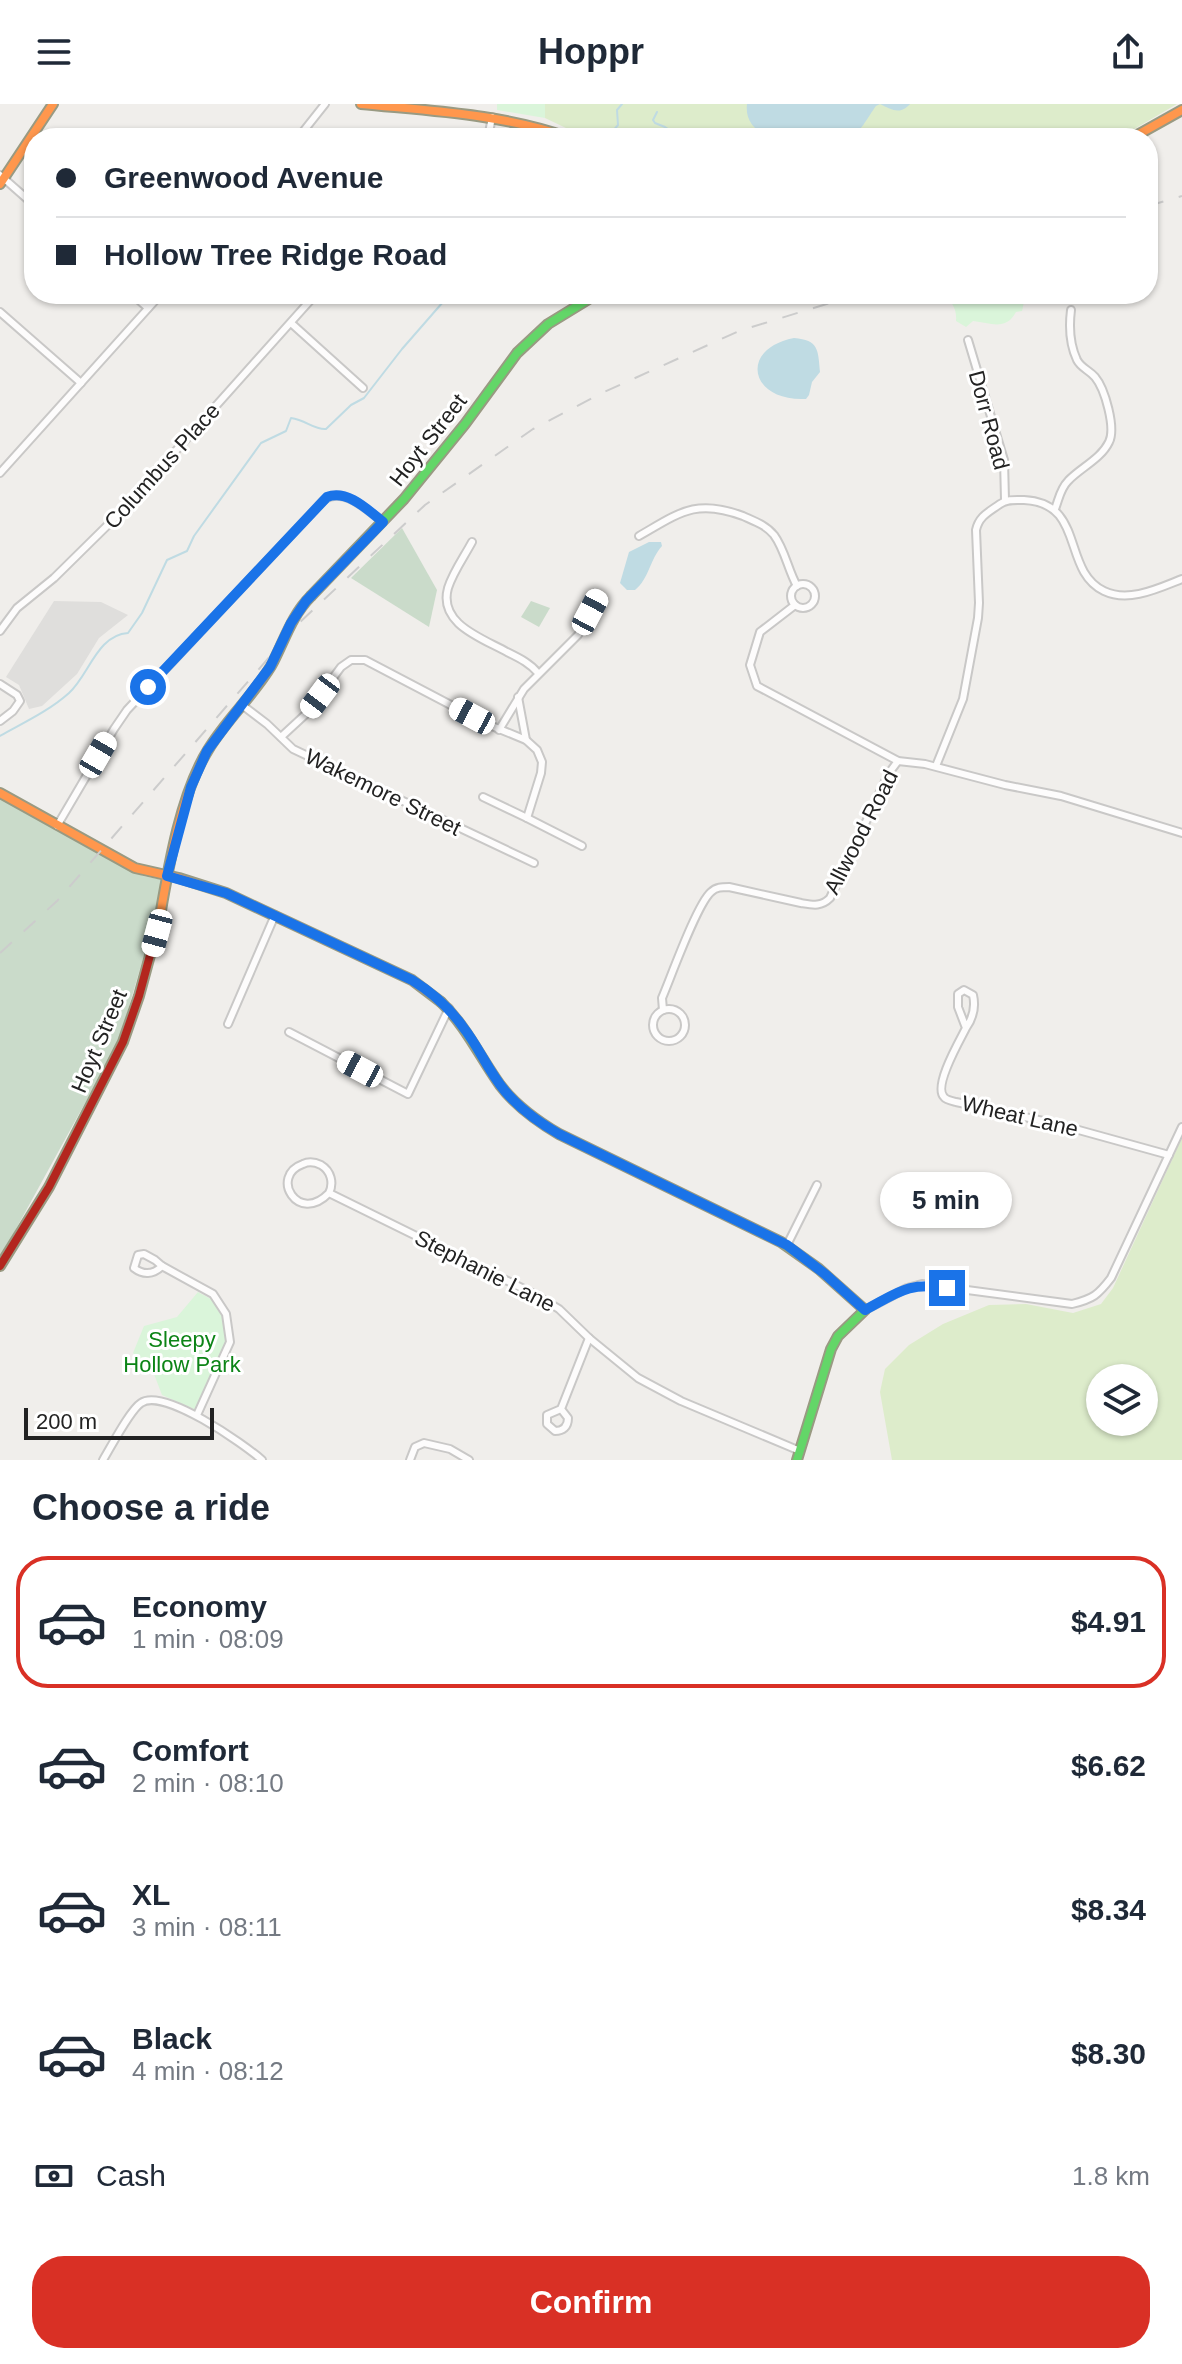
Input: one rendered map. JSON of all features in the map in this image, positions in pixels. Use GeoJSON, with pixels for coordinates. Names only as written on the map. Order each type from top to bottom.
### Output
{"type":"FeatureCollection","features":[{"type":"Feature","properties":{"kind":"street"},"geometry":{"type":"LineString","coordinates":[[37,128],[53,104]]}},
{"type":"Feature","properties":{"kind":"street"},"geometry":{"type":"LineString","coordinates":[[306,128],[325,104]]}},
{"type":"Feature","properties":{"kind":"street"},"geometry":{"type":"LineString","coordinates":[[361,104],[433,107],[542,128]]}},
{"type":"Feature","properties":{"kind":"street"},"geometry":{"type":"LineString","coordinates":[[1150,128],[1182,110]]}},
{"type":"Feature","properties":{"kind":"street"},"geometry":{"type":"LineString","coordinates":[[490,128],[492,117]]}},
{"type":"Feature","properties":{"kind":"street"},"geometry":{"type":"LineString","coordinates":[[24,147],[2,179],[24,197]]}},
{"type":"Feature","properties":{"kind":"street"},"geometry":{"type":"LineString","coordinates":[[143,304],[148,308]]}},
{"type":"Feature","properties":{"kind":"street"},"geometry":{"type":"LineString","coordinates":[[0,473],[152,304]]}},
{"type":"Feature","properties":{"kind":"street","name":"Columbus Place"},"geometry":{"type":"LineString","coordinates":[[0,631],[17,608],[54,578],[122,511],[307,304]]}},
{"type":"Feature","properties":{"kind":"street","name":"Hoyt Street"},"geometry":{"type":"LineString","coordinates":[[0,1266],[49,1187],[123,1042],[153,946],[188,795],[212,743],[275,659],[291,623],[306,601],[383,522],[455,437],[524,345],[554,320],[580,304]]}},
{"type":"Feature","properties":{"kind":"street"},"geometry":{"type":"LineString","coordinates":[[1055,509],[1068,481],[1101,452],[1111,435],[1102,388],[1077,359],[1072,340],[1071,310]]}},
{"type":"Feature","properties":{"kind":"street"},"geometry":{"type":"LineString","coordinates":[[1,315],[81,383]]}},
{"type":"Feature","properties":{"kind":"street"},"geometry":{"type":"LineString","coordinates":[[291,323],[363,388]]}},
{"type":"Feature","properties":{"kind":"street","name":"Dorr Road"},"geometry":{"type":"LineString","coordinates":[[968,340],[1004,460],[1005,500]]}},
{"type":"Feature","properties":{"kind":"street"},"geometry":{"type":"LineString","coordinates":[[57,826],[127,710],[324,500],[334,495],[344,496],[383,522]]}},
{"type":"Feature","properties":{"kind":"street"},"geometry":{"type":"LineString","coordinates":[[936,766],[963,699],[978,618],[977,524],[986,513],[1005,500],[1034,501],[1055,509],[1069,532],[1086,577],[1091,584],[1113,595],[1130,595],[1182,579]]}},
{"type":"Feature","properties":{"kind":"street"},"geometry":{"type":"LineString","coordinates":[[639,536],[690,509],[715,508],[731,512],[772,533],[781,546],[797,586]]}},
{"type":"Feature","properties":{"kind":"street"},"geometry":{"type":"LineString","coordinates":[[472,542],[449,587],[448,609],[454,620],[463,627],[530,664],[538,673]]}},
{"type":"Feature","properties":{"kind":"street"},"geometry":{"type":"LineString","coordinates":[[795,605],[791,595],[797,586],[810,587],[814,598],[806,607],[795,605],[760,632],[750,665],[757,686],[898,761]]}},
{"type":"Feature","properties":{"kind":"street"},"geometry":{"type":"LineString","coordinates":[[499,730],[518,697],[578,635],[599,596]]}},
{"type":"Feature","properties":{"kind":"street"},"geometry":{"type":"LineString","coordinates":[[281,737],[307,713],[341,667],[357,658],[371,662],[499,730],[526,740],[537,750],[542,762],[527,818]]}},
{"type":"Feature","properties":{"kind":"street"},"geometry":{"type":"LineString","coordinates":[[0,684],[17,695],[20,701],[0,721]]}},
{"type":"Feature","properties":{"kind":"street"},"geometry":{"type":"LineString","coordinates":[[518,697],[526,740]]}},
{"type":"Feature","properties":{"kind":"street","name":"Wakemore Street"},"geometry":{"type":"LineString","coordinates":[[242,705],[286,744],[301,753],[534,863]]}},
{"type":"Feature","properties":{"kind":"street","name":"Allwood Road"},"geometry":{"type":"LineString","coordinates":[[663,1010],[662,998],[709,894],[729,887],[812,905],[826,902],[889,773],[898,761],[936,766],[1061,796],[1182,833]]}},
{"type":"Feature","properties":{"kind":"street"},"geometry":{"type":"LineString","coordinates":[[0,793],[135,868],[226,893],[412,980],[449,1008],[504,1090],[538,1122],[787,1245],[865,1310]]}},
{"type":"Feature","properties":{"kind":"street"},"geometry":{"type":"LineString","coordinates":[[483,797],[582,846]]}},
{"type":"Feature","properties":{"kind":"street"},"geometry":{"type":"LineString","coordinates":[[228,1024],[275,915]]}},
{"type":"Feature","properties":{"kind":"street","name":"Wheat Lane"},"geometry":{"type":"LineString","coordinates":[[966,1028],[957,1002],[958,994],[964,990],[970,992],[974,1003],[971,1019],[942,1082],[944,1098],[1169,1155]]}},
{"type":"Feature","properties":{"kind":"street"},"geometry":{"type":"LineString","coordinates":[[289,1032],[408,1094],[449,1008]]}},
{"type":"Feature","properties":{"kind":"street","name":"Allwood Road"},"geometry":{"type":"LineString","coordinates":[[663,1010],[677,1011],[683,1019],[684,1028],[675,1039],[666,1040],[655,1032],[653,1021],[663,1010]]}},
{"type":"Feature","properties":{"kind":"street"},"geometry":{"type":"LineString","coordinates":[[799,1455],[831,1349],[838,1336],[865,1310],[907,1288],[922,1284],[1072,1304],[1091,1299],[1101,1292],[1111,1278],[1182,1127]]}},
{"type":"Feature","properties":{"kind":"street"},"geometry":{"type":"LineString","coordinates":[[314,1162],[324,1167],[331,1176],[332,1189],[329,1193],[316,1202],[300,1203],[289,1191],[287,1180],[296,1166],[314,1162]]}},
{"type":"Feature","properties":{"kind":"street"},"geometry":{"type":"LineString","coordinates":[[787,1245],[817,1185]]}},
{"type":"Feature","properties":{"kind":"street","name":"Stephanie Lane"},"geometry":{"type":"LineString","coordinates":[[329,1193],[534,1294],[559,1309],[638,1378],[799,1455]]}},
{"type":"Feature","properties":{"kind":"street"},"geometry":{"type":"LineString","coordinates":[[162,1266],[213,1294],[226,1314],[230,1342],[197,1415]]}},
{"type":"Feature","properties":{"kind":"street"},"geometry":{"type":"LineString","coordinates":[[561,1409],[589,1338]]}},
{"type":"Feature","properties":{"kind":"street"},"geometry":{"type":"LineString","coordinates":[[103,1460],[142,1402],[153,1399],[197,1415],[262,1460]]}},
{"type":"Feature","properties":{"kind":"street"},"geometry":{"type":"LineString","coordinates":[[410,1460],[415,1447],[424,1443],[450,1449],[469,1460]]}},
{"type":"Feature","properties":{"kind":"shaded area"},"geometry":{"type":"Polygon","coordinates":[[[54,601],[101,602],[128,615],[99,638],[77,674],[42,706],[29,709],[19,685],[6,677],[54,601]]]}},
{"type":"Feature","properties":{"kind":"green space"},"geometry":{"type":"Polygon","coordinates":[[[497,104],[545,104],[545,118],[497,110],[497,104]]]}},
{"type":"Feature","properties":{"kind":"green space"},"geometry":{"type":"Polygon","coordinates":[[[545,104],[1177,104],[1136,128],[566,128],[545,118],[545,104]]]}},
{"type":"Feature","properties":{"kind":"green space"},"geometry":{"type":"Polygon","coordinates":[[[1024,304],[1022,311],[1016,312],[1003,324],[973,321],[966,327],[956,321],[953,306],[1024,304]]]}},
{"type":"Feature","properties":{"kind":"green space"},"geometry":{"type":"Polygon","coordinates":[[[402,528],[437,590],[429,627],[351,578],[402,528]]]}},
{"type":"Feature","properties":{"kind":"green space"},"geometry":{"type":"Polygon","coordinates":[[[531,601],[550,608],[539,627],[521,617],[531,601]]]}},
{"type":"Feature","properties":{"kind":"green space"},"geometry":{"type":"Polygon","coordinates":[[[0,796],[143,876],[163,880],[119,1041],[0,1258],[0,796]]]}},
{"type":"Feature","properties":{"kind":"green space"},"geometry":{"type":"Polygon","coordinates":[[[1182,1138],[1182,1460],[892,1460],[880,1392],[885,1369],[909,1345],[943,1324],[989,1305],[1026,1304],[1073,1313],[1101,1304],[1113,1288],[1182,1138]]]}},
{"type":"Feature","properties":{"kind":"green space","name":"Sleepy Hollow Park"},"geometry":{"type":"Polygon","coordinates":[[[198,1292],[213,1300],[219,1308],[226,1335],[225,1345],[196,1410],[162,1395],[154,1374],[133,1353],[144,1326],[177,1317],[198,1292]]]}},
{"type":"Feature","properties":{"kind":"water"},"geometry":{"type":"Polygon","coordinates":[[[747,104],[880,104],[861,128],[755,128],[747,112],[747,104]]]}},
{"type":"Feature","properties":{"kind":"water"},"geometry":{"type":"Polygon","coordinates":[[[880,104],[910,104],[892,110],[880,104]]]}},
{"type":"Feature","properties":{"kind":"water"},"geometry":{"type":"Polygon","coordinates":[[[794,338],[813,344],[819,358],[820,372],[812,382],[806,399],[787,398],[773,392],[763,384],[758,374],[758,363],[764,353],[776,344],[794,338]]]}},
{"type":"Feature","properties":{"kind":"water"},"geometry":{"type":"Polygon","coordinates":[[[649,542],[661,542],[662,546],[640,585],[635,590],[627,590],[620,583],[629,552],[649,542]]]}},
{"type":"Feature","properties":{"kind":"waterway"},"geometry":{"type":"LineString","coordinates":[[615,128],[617,110],[622,104]]}},
{"type":"Feature","properties":{"kind":"waterway"},"geometry":{"type":"LineString","coordinates":[[657,112],[653,120],[666,128]]}},
{"type":"Feature","properties":{"kind":"waterway"},"geometry":{"type":"LineString","coordinates":[[0,736],[69,693],[101,648],[117,635],[128,633],[142,613],[167,560],[187,551],[194,536],[261,443],[286,431],[291,418],[326,429],[351,405],[364,398],[441,304]]}},
{"type":"Feature","properties":{"kind":"railway"},"geometry":{"type":"LineString","coordinates":[[1158,203],[1182,196]]}},
{"type":"Feature","properties":{"kind":"railway"},"geometry":{"type":"LineString","coordinates":[[0,953],[57,901],[299,623],[425,505],[533,429],[602,393],[739,331],[827,304]]}},
{"type":"Feature","properties":{"kind":"traffic: fast"},"geometry":{"type":"LineString","coordinates":[[311,596],[404,499],[517,353],[548,324],[581,304]]}},
{"type":"Feature","properties":{"kind":"traffic: fast"},"geometry":{"type":"LineString","coordinates":[[441,1002],[465,1031],[500,1085],[535,1118],[559,1134],[781,1242],[819,1269],[865,1310],[838,1336],[831,1349],[797,1460]]}},
{"type":"Feature","properties":{"kind":"traffic: slow"},"geometry":{"type":"LineString","coordinates":[[37,128],[53,104]]}},
{"type":"Feature","properties":{"kind":"traffic: slow"},"geometry":{"type":"LineString","coordinates":[[361,104],[493,119],[536,128]]}},
{"type":"Feature","properties":{"kind":"traffic: slow"},"geometry":{"type":"LineString","coordinates":[[1150,128],[1182,110]]}},
{"type":"Feature","properties":{"kind":"traffic: slow"},"geometry":{"type":"LineString","coordinates":[[0,184],[24,148]]}},
{"type":"Feature","properties":{"kind":"traffic: slow"},"geometry":{"type":"LineString","coordinates":[[159,922],[176,833],[198,768],[215,739],[264,677],[293,621],[311,596]]}},
{"type":"Feature","properties":{"kind":"traffic: slow"},"geometry":{"type":"LineString","coordinates":[[0,793],[135,868],[226,893],[412,980],[441,1002]]}},
{"type":"Feature","properties":{"kind":"traffic: jam"},"geometry":{"type":"LineString","coordinates":[[0,1266],[49,1187],[123,1042],[159,922]]}},
{"type":"Feature","properties":{"kind":"route"},"geometry":{"type":"LineString","coordinates":[[148,687],[327,497],[344,496],[376,516],[383,522],[306,601],[291,623],[270,667],[203,758],[188,795],[167,876],[226,893],[412,980],[449,1008],[504,1090],[538,1122],[787,1245],[865,1310],[907,1288],[922,1284],[947,1288]]}}]}
